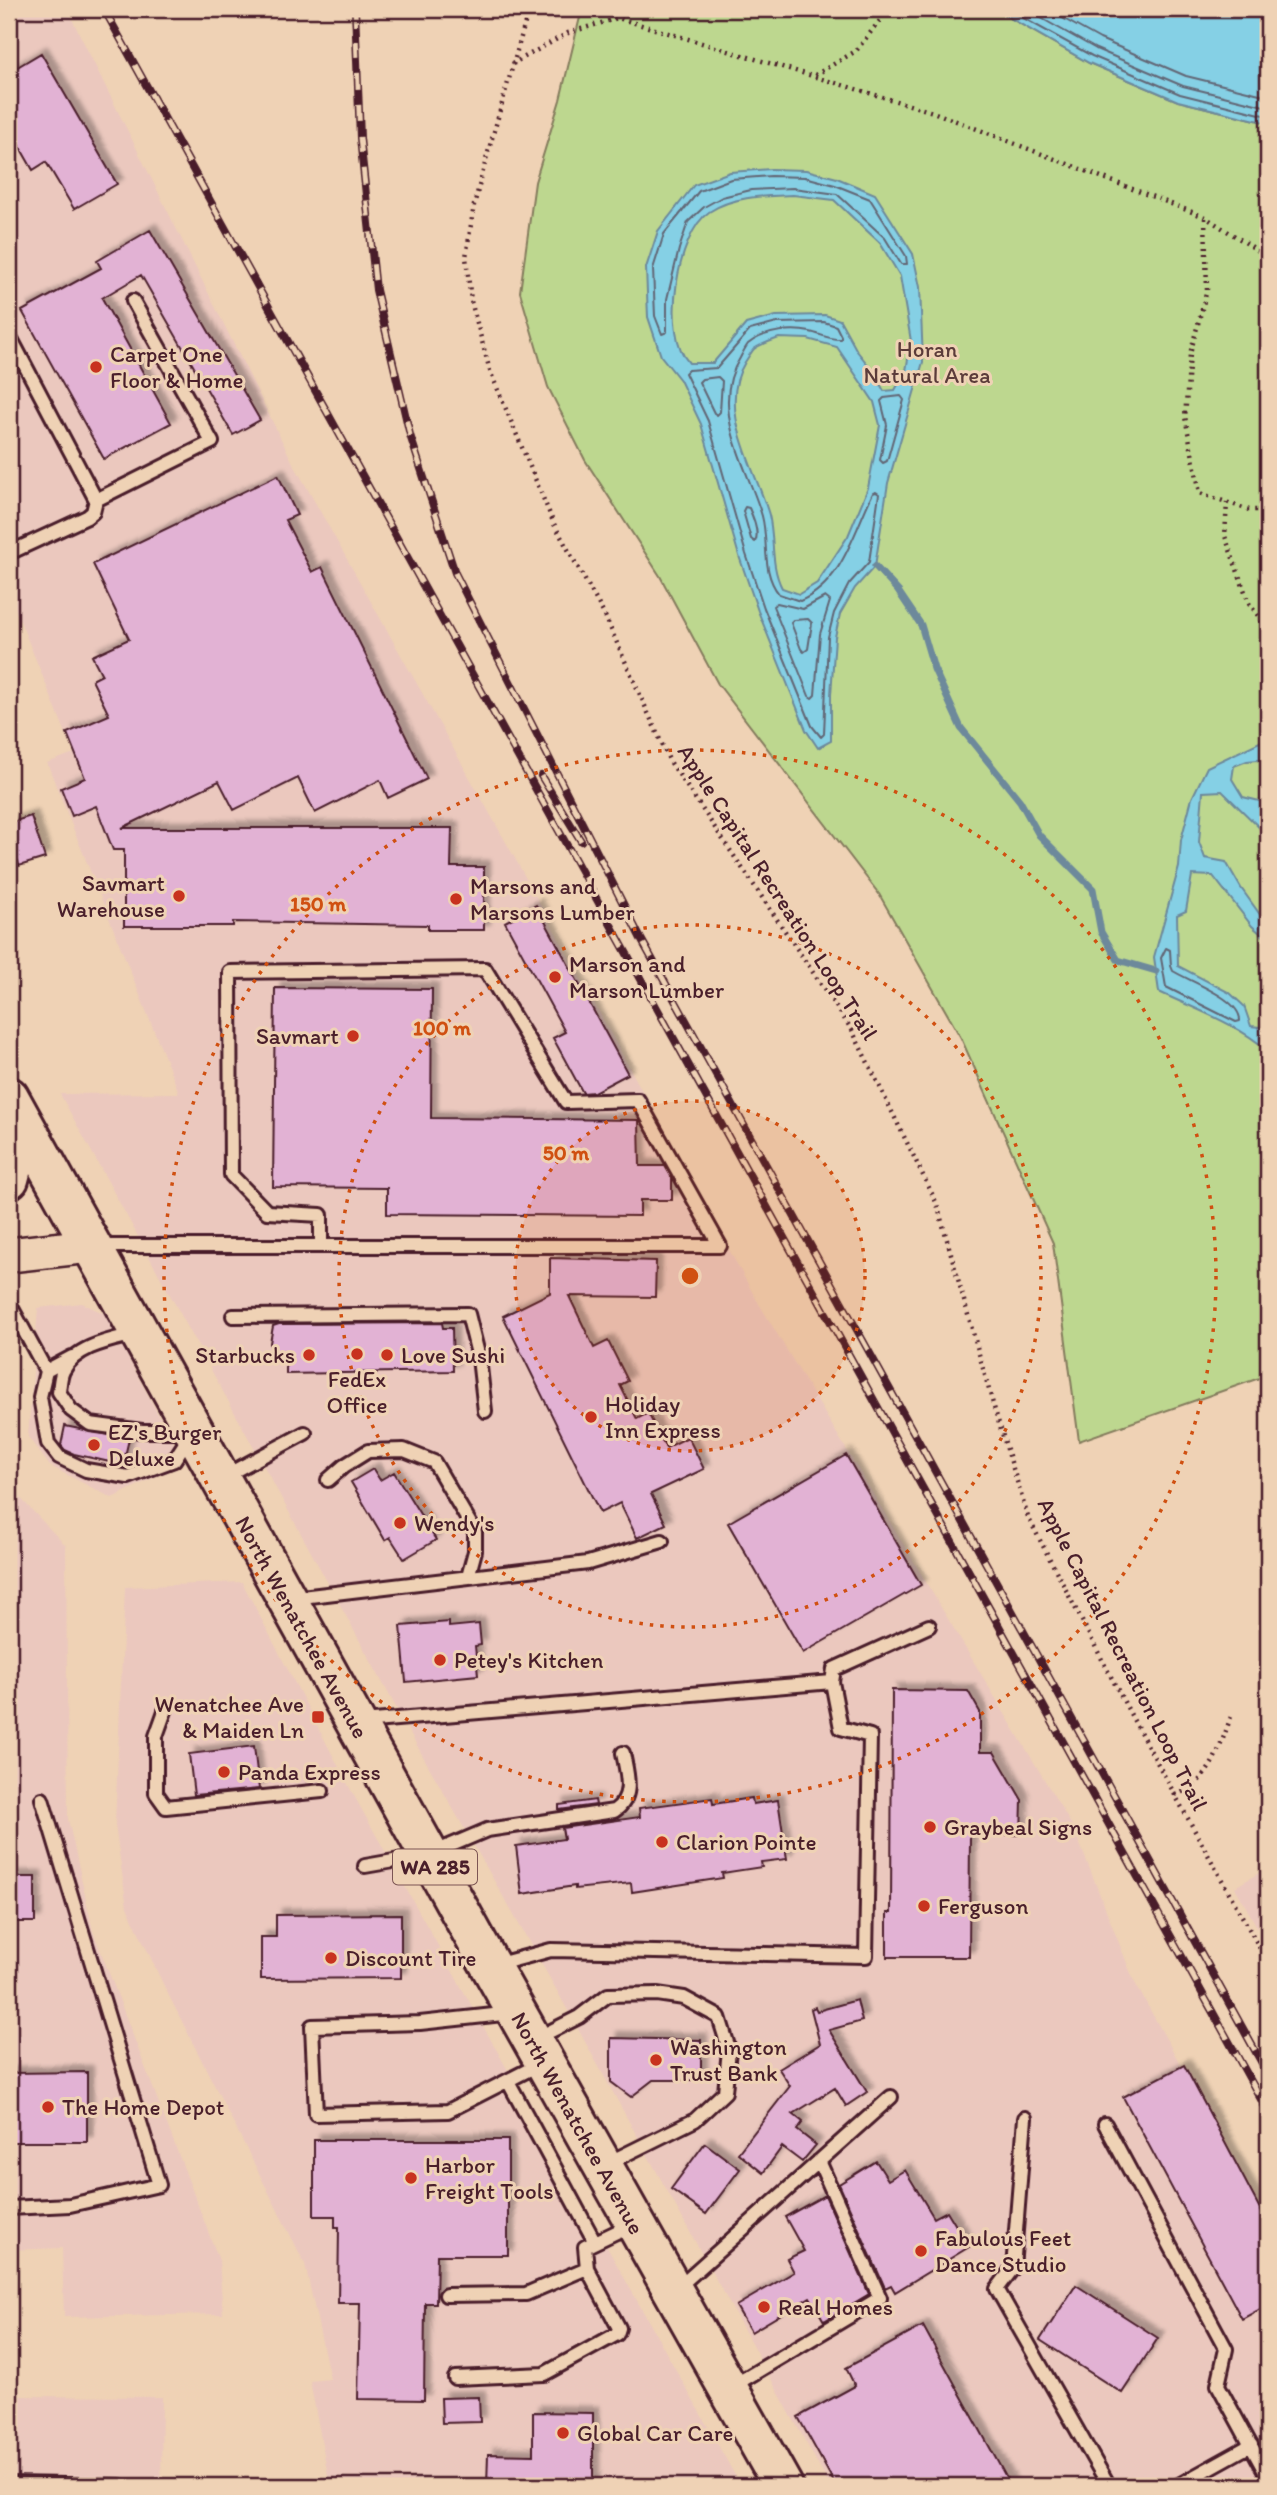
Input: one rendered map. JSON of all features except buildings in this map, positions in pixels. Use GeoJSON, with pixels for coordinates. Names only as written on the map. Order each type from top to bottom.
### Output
{"type":"FeatureCollection","features":[{"type":"Feature","properties":{"kind":"main road"},"geometry":{"type":"LineString","coordinates":[[9,1179],[13,1164],[14,1107]]}},
{"type":"Feature","properties":{"kind":"main road","name":"North Wenatchee Avenue"},"geometry":{"type":"LineString","coordinates":[[14,1107],[428,1855],[783,2486]]}},
{"type":"Feature","properties":{"kind":"main road"},"geometry":{"type":"LineString","coordinates":[[9,1255],[90,1246]]}},
{"type":"Feature","properties":{"kind":"lane"},"geometry":{"type":"LineString","coordinates":[[96,500],[212,442],[133,301]]}},
{"type":"Feature","properties":{"kind":"lane"},"geometry":{"type":"LineString","coordinates":[[9,335],[96,500],[93,512],[87,517],[9,553]]}},
{"type":"Feature","properties":{"kind":"lane"},"geometry":{"type":"LineString","coordinates":[[90,1246],[321,1246],[720,1246],[638,1101],[566,1102],[485,969],[230,972],[231,1175],[267,1212],[321,1215],[321,1246]]}},
{"type":"Feature","properties":{"kind":"lane"},"geometry":{"type":"LineString","coordinates":[[9,1303],[46,1371],[40,1397],[48,1443],[59,1457],[86,1469],[128,1476],[174,1460],[193,1431]]}},
{"type":"Feature","properties":{"kind":"lane"},"geometry":{"type":"LineString","coordinates":[[233,1316],[468,1314],[479,1358],[485,1411]]}},
{"type":"Feature","properties":{"kind":"lane"},"geometry":{"type":"LineString","coordinates":[[46,1371],[103,1342],[139,1334]]}},
{"type":"Feature","properties":{"kind":"lane"},"geometry":{"type":"LineString","coordinates":[[72,1357],[62,1372],[59,1392],[71,1410],[90,1424],[142,1431],[193,1431]]}},
{"type":"Feature","properties":{"kind":"lane"},"geometry":{"type":"LineString","coordinates":[[220,1479],[305,1433]]}},
{"type":"Feature","properties":{"kind":"lane"},"geometry":{"type":"LineString","coordinates":[[328,1480],[368,1451],[404,1450],[434,1462],[475,1532],[475,1551],[468,1577]]}},
{"type":"Feature","properties":{"kind":"lane"},"geometry":{"type":"LineString","coordinates":[[286,1599],[587,1563],[662,1541]]}},
{"type":"Feature","properties":{"kind":"lane"},"geometry":{"type":"LineString","coordinates":[[491,1967],[551,1950],[866,1956],[870,1736],[841,1728],[831,1682],[834,1670],[929,1626]]}},
{"type":"Feature","properties":{"kind":"lane"},"geometry":{"type":"LineString","coordinates":[[355,1723],[831,1682]]}},
{"type":"Feature","properties":{"kind":"lane"},"geometry":{"type":"LineString","coordinates":[[165,1711],[156,1737],[156,1793],[166,1807],[322,1791]]}},
{"type":"Feature","properties":{"kind":"lane"},"geometry":{"type":"LineString","coordinates":[[365,1866],[428,1855],[487,1830],[614,1811],[622,1806],[628,1791],[623,1753]]}},
{"type":"Feature","properties":{"kind":"lane"},"geometry":{"type":"LineString","coordinates":[[9,2208],[70,2205],[159,2185],[42,1799]]}},
{"type":"Feature","properties":{"kind":"lane"},"geometry":{"type":"LineString","coordinates":[[531,2039],[508,2081],[448,2111],[316,2114],[312,2026],[421,2023],[531,2039],[579,2017],[608,1995],[657,1994],[684,1998],[719,2017],[729,2049],[725,2091],[695,2120],[602,2166]]}},
{"type":"Feature","properties":{"kind":"lane"},"geometry":{"type":"LineString","coordinates":[[508,2081],[595,2242]]}},
{"type":"Feature","properties":{"kind":"lane"},"geometry":{"type":"LineString","coordinates":[[673,2291],[891,2097]]}},
{"type":"Feature","properties":{"kind":"lane"},"geometry":{"type":"LineString","coordinates":[[1025,2118],[1013,2268],[997,2289],[1109,2486]]}},
{"type":"Feature","properties":{"kind":"lane"},"geometry":{"type":"LineString","coordinates":[[1105,2124],[1226,2349],[1218,2385],[1268,2477]]}},
{"type":"Feature","properties":{"kind":"lane"},"geometry":{"type":"LineString","coordinates":[[728,2389],[880,2298],[819,2161]]}},
{"type":"Feature","properties":{"kind":"lane"},"geometry":{"type":"LineString","coordinates":[[455,2378],[544,2374],[617,2333],[619,2328],[587,2268],[585,2247],[635,2224]]}},
{"type":"Feature","properties":{"kind":"lane"},"geometry":{"type":"LineString","coordinates":[[446,2295],[526,2294],[587,2268]]}},
{"type":"Feature","properties":{"kind":"lane"},"geometry":{"type":"LineString","coordinates":[[1177,2486],[1251,2445]]}},
{"type":"Feature","properties":{"kind":"lane"},"geometry":{"type":"LineString","coordinates":[[11,2486],[120,2486]]}},
{"type":"Feature","properties":{"kind":"path","name":"Apple Capital Recreation Loop Trail"},"geometry":{"type":"LineString","coordinates":[[529,9],[511,64],[474,205],[467,257],[471,301],[490,371],[554,524],[605,616],[669,760],[852,1030],[937,1204],[993,1405],[1028,1517],[1133,1719],[1268,1963]]}},
{"type":"Feature","properties":{"kind":"path"},"geometry":{"type":"LineString","coordinates":[[611,9],[618,18]]}},
{"type":"Feature","properties":{"kind":"path"},"geometry":{"type":"LineString","coordinates":[[511,64],[569,33],[618,18],[933,112],[1205,217],[1268,257]]}},
{"type":"Feature","properties":{"kind":"path"},"geometry":{"type":"LineString","coordinates":[[814,76],[856,51],[881,19]]}},
{"type":"Feature","properties":{"kind":"path"},"geometry":{"type":"LineString","coordinates":[[1205,217],[1207,290],[1191,354],[1185,417],[1200,493],[1249,510],[1268,510]]}},
{"type":"Feature","properties":{"kind":"path"},"geometry":{"type":"LineString","coordinates":[[1227,502],[1224,536],[1249,603],[1268,630]]}},
{"type":"Feature","properties":{"kind":"path"},"geometry":{"type":"LineString","coordinates":[[1175,1795],[1193,1786],[1208,1772],[1232,1714]]}},
{"type":"Feature","properties":{"kind":"shaded area"},"geometry":{"type":"Polygon","coordinates":[[[9,9],[67,9],[293,463],[512,853],[755,1297],[1074,1829],[1134,1981],[1268,2222],[1268,2486],[830,2486],[556,1989],[420,1751],[60,1094],[179,1093],[47,763],[74,753],[9,594],[9,9]]]}},
{"type":"Feature","properties":{"kind":"shaded area"},"geometry":{"type":"Polygon","coordinates":[[[82,1303],[105,1314],[184,1463],[112,1498],[50,1466],[28,1437],[38,1308],[82,1303]]]}},
{"type":"Feature","properties":{"kind":"shaded area"},"geometry":{"type":"Polygon","coordinates":[[[9,1486],[66,1546],[68,1819],[93,1931],[219,2260],[223,2314],[64,2317],[62,2248],[9,2250],[9,1486]]]}},
{"type":"Feature","properties":{"kind":"shaded area"},"geometry":{"type":"Polygon","coordinates":[[[242,1582],[353,1794],[741,2486],[330,2486],[310,2381],[330,2379],[305,2264],[164,1986],[127,1907],[115,1825],[125,1587],[242,1582]]]}},
{"type":"Feature","properties":{"kind":"shaded area"},"geometry":{"type":"Polygon","coordinates":[[[1268,1868],[1268,1947],[1235,1887],[1268,1868]]]}},
{"type":"Feature","properties":{"kind":"shaded area"},"geometry":{"type":"Polygon","coordinates":[[[9,2396],[162,2397],[161,2486],[9,2486],[9,2396]]]}},
{"type":"Feature","properties":{"kind":"green space","name":"Horan Natural Area"},"geometry":{"type":"Polygon","coordinates":[[[582,9],[994,9],[1089,63],[1178,101],[1268,123],[1268,1375],[1079,1441],[1053,1243],[961,1038],[879,894],[718,684],[660,576],[585,460],[548,387],[520,292],[535,182],[560,100],[582,9]]]}},
{"type":"Feature","properties":{"kind":"water"},"geometry":{"type":"Polygon","coordinates":[[[994,9],[1268,9],[1268,123],[1178,101],[1089,63],[994,9]]]}},
{"type":"Feature","properties":{"kind":"water"},"geometry":{"type":"Polygon","coordinates":[[[806,170],[837,178],[875,194],[913,254],[920,287],[923,362],[888,483],[875,566],[855,588],[840,614],[835,637],[831,741],[818,748],[806,730],[758,611],[739,556],[701,424],[680,380],[661,356],[648,317],[646,268],[658,231],[694,185],[730,172],[806,170]],[[793,195],[750,198],[728,203],[709,212],[698,224],[688,241],[677,284],[676,330],[681,349],[689,363],[713,363],[746,324],[776,316],[825,315],[840,320],[884,391],[895,390],[906,371],[911,341],[900,276],[880,243],[834,200],[793,195]],[[779,338],[754,349],[745,362],[737,380],[736,419],[769,515],[778,579],[782,588],[799,594],[817,583],[848,536],[868,488],[880,425],[874,402],[837,347],[808,339],[779,338]]]}},
{"type":"Feature","properties":{"kind":"water"},"geometry":{"type":"Polygon","coordinates":[[[1268,738],[1268,759],[1247,761],[1234,766],[1232,779],[1243,797],[1268,803],[1268,836],[1222,791],[1203,792],[1199,842],[1205,858],[1226,862],[1241,888],[1264,920],[1268,921],[1268,940],[1252,926],[1213,876],[1192,875],[1186,911],[1177,915],[1178,966],[1230,993],[1244,1006],[1251,1026],[1268,1028],[1268,1051],[1230,1025],[1159,992],[1154,957],[1179,867],[1181,840],[1192,798],[1207,767],[1268,738]]]}},
{"type":"Feature","properties":{"kind":"waterway"},"geometry":{"type":"LineString","coordinates":[[875,566],[898,591],[921,625],[934,669],[961,728],[1020,801],[1039,835],[1093,889],[1101,932],[1118,960],[1156,971]]}},
{"type":"Feature","properties":{"kind":"railway"},"geometry":{"type":"LineString","coordinates":[[104,9],[1268,2112]]}},
{"type":"Feature","properties":{"kind":"railway"},"geometry":{"type":"LineString","coordinates":[[355,9],[360,138],[376,290],[410,435],[455,573],[640,937],[1268,2074]]}},
{"type":"Feature","properties":{"kind":"railway"},"geometry":{"type":"LineString","coordinates":[[541,776],[581,841]]}},
{"type":"Feature","properties":{"kind":"place","name":"Carpet One Floor & Home"},"geometry":{"type":"Point","coordinates":[96,367]}},
{"type":"Feature","properties":{"kind":"place","name":"Savmart Warehouse"},"geometry":{"type":"Point","coordinates":[179,896]}},
{"type":"Feature","properties":{"kind":"place","name":"Marsons and Marsons Lumber"},"geometry":{"type":"Point","coordinates":[456,899]}},
{"type":"Feature","properties":{"kind":"place","name":"Marson and Marson Lumber"},"geometry":{"type":"Point","coordinates":[555,977]}},
{"type":"Feature","properties":{"kind":"place","name":"Savmart"},"geometry":{"type":"Point","coordinates":[353,1036]}},
{"type":"Feature","properties":{"kind":"place","name":"FedEx Office"},"geometry":{"type":"Point","coordinates":[357,1354]}},
{"type":"Feature","properties":{"kind":"place","name":"Starbucks"},"geometry":{"type":"Point","coordinates":[309,1355]}},
{"type":"Feature","properties":{"kind":"place","name":"Love Sushi"},"geometry":{"type":"Point","coordinates":[387,1355]}},
{"type":"Feature","properties":{"kind":"place","name":"Holiday Inn Express"},"geometry":{"type":"Point","coordinates":[591,1417]}},
{"type":"Feature","properties":{"kind":"place","name":"EZ's Burger Deluxe"},"geometry":{"type":"Point","coordinates":[94,1445]}},
{"type":"Feature","properties":{"kind":"place","name":"Wendy's"},"geometry":{"type":"Point","coordinates":[400,1523]}},
{"type":"Feature","properties":{"kind":"place","name":"Petey's Kitchen"},"geometry":{"type":"Point","coordinates":[440,1660]}},
{"type":"Feature","properties":{"kind":"place","name":"Wenatchee Ave & Maiden Ln"},"geometry":{"type":"Point","coordinates":[318,1717]}},
{"type":"Feature","properties":{"kind":"place","name":"Panda Express"},"geometry":{"type":"Point","coordinates":[224,1772]}},
{"type":"Feature","properties":{"kind":"place","name":"Graybeal Signs"},"geometry":{"type":"Point","coordinates":[930,1827]}},
{"type":"Feature","properties":{"kind":"place","name":"Clarion Pointe"},"geometry":{"type":"Point","coordinates":[662,1842]}},
{"type":"Feature","properties":{"kind":"place","name":"Ferguson"},"geometry":{"type":"Point","coordinates":[924,1906]}},
{"type":"Feature","properties":{"kind":"place","name":"Discount Tire"},"geometry":{"type":"Point","coordinates":[331,1958]}},
{"type":"Feature","properties":{"kind":"place","name":"Washington Trust Bank"},"geometry":{"type":"Point","coordinates":[656,2060]}},
{"type":"Feature","properties":{"kind":"place","name":"The Home Depot"},"geometry":{"type":"Point","coordinates":[48,2107]}},
{"type":"Feature","properties":{"kind":"place","name":"Harbor Freight Tools"},"geometry":{"type":"Point","coordinates":[411,2178]}},
{"type":"Feature","properties":{"kind":"place","name":"Fabulous Feet Dance Studio"},"geometry":{"type":"Point","coordinates":[921,2251]}},
{"type":"Feature","properties":{"kind":"place","name":"Real Homes"},"geometry":{"type":"Point","coordinates":[764,2307]}},
{"type":"Feature","properties":{"kind":"place","name":"Global Car Care"},"geometry":{"type":"Point","coordinates":[563,2433]}}]}
